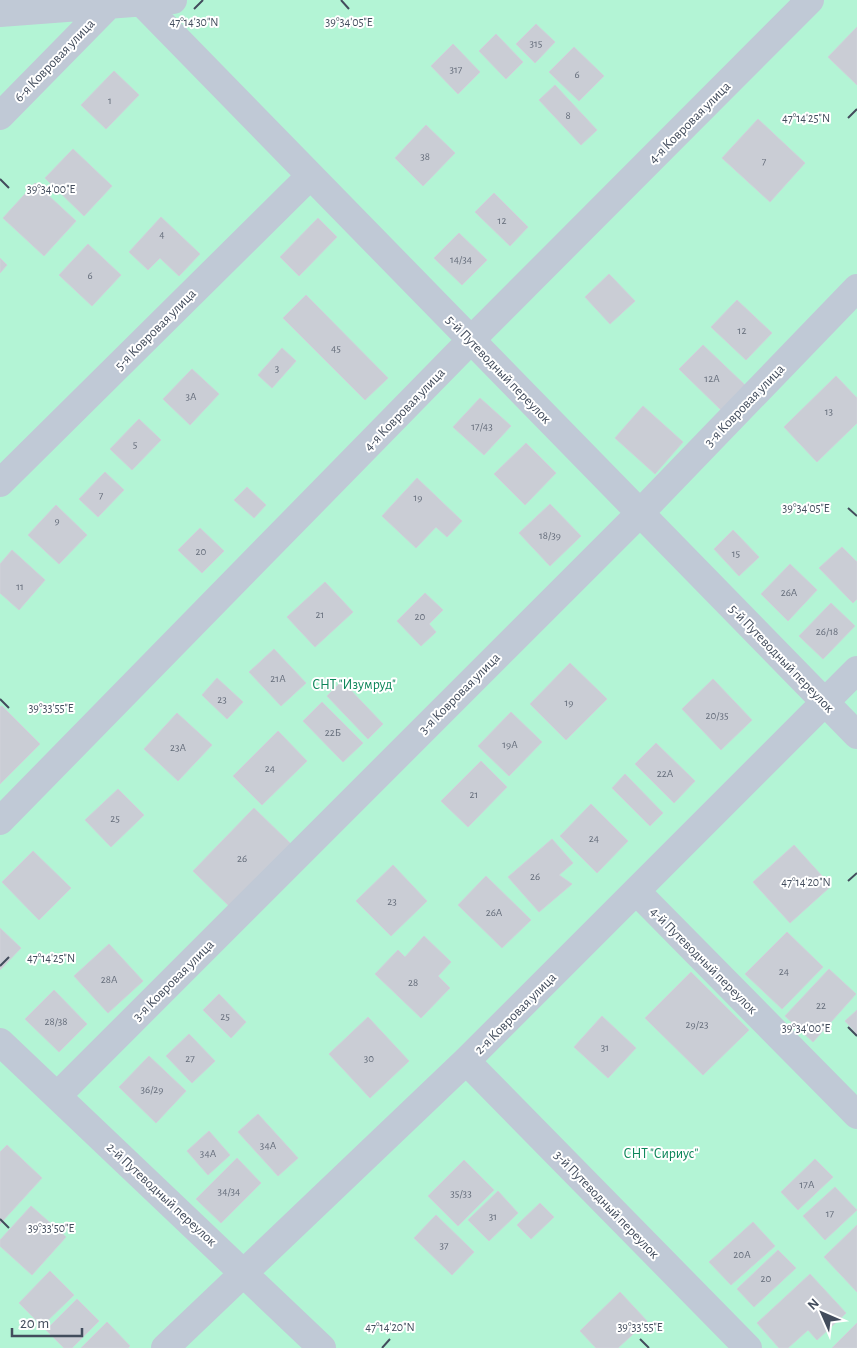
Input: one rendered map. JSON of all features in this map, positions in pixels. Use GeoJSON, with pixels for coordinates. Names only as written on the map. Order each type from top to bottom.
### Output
{"type":"FeatureCollection","features":[{"type":"Feature","properties":{"kind":"street"},"geometry":{"type":"LineString","coordinates":[[0,13],[173,0]]}},
{"type":"Feature","properties":{"kind":"street","name":"4-я Ковровая улица"},"geometry":{"type":"LineString","coordinates":[[0,821],[471,340],[810,0]]}},
{"type":"Feature","properties":{"kind":"street","name":"5-й Путеводный переулок"},"geometry":{"type":"LineString","coordinates":[[140,2],[857,735]]}},
{"type":"Feature","properties":{"kind":"street","name":"6-я Ковровая улица"},"geometry":{"type":"LineString","coordinates":[[0,116],[109,5]]}},
{"type":"Feature","properties":{"kind":"street","name":"5-я Ковровая улица"},"geometry":{"type":"LineString","coordinates":[[0,483],[310,176]]}},
{"type":"Feature","properties":{"kind":"street","name":"3-я Ковровая улица"},"geometry":{"type":"LineString","coordinates":[[58,1095],[640,512],[857,288]]}},
{"type":"Feature","properties":{"kind":"street","name":"2-я Ковровая улица"},"geometry":{"type":"LineString","coordinates":[[165,1348],[466,1061],[857,670]]}},
{"type":"Feature","properties":{"kind":"street","name":"4-й Путеводный переулок"},"geometry":{"type":"LineString","coordinates":[[636,891],[857,1114]]}},
{"type":"Feature","properties":{"kind":"street","name":"2-й Путеводный переулок"},"geometry":{"type":"LineString","coordinates":[[0,1042],[58,1095],[322,1348]]}},
{"type":"Feature","properties":{"kind":"street","name":"3-й Путеводный переулок"},"geometry":{"type":"LineString","coordinates":[[466,1061],[748,1348]]}},
{"type":"Feature","properties":{"kind":"green space","name":"СНТ \"Изумруд\""},"geometry":{"type":"Polygon","coordinates":[[[57,0],[857,0],[857,1348],[0,1348],[0,5],[57,0]]]}},
{"type":"Feature","properties":{"kind":"building"},"geometry":{"type":"Polygon","coordinates":[[[536,24],[555,42],[535,63],[516,44],[536,24]]]}},
{"type":"Feature","properties":{"kind":"building"},"geometry":{"type":"Polygon","coordinates":[[[857,27],[857,85],[828,57],[857,27]]]}},
{"type":"Feature","properties":{"kind":"building"},"geometry":{"type":"Polygon","coordinates":[[[496,34],[523,62],[506,79],[479,51],[496,34]]]}},
{"type":"Feature","properties":{"kind":"building"},"geometry":{"type":"Polygon","coordinates":[[[453,44],[480,72],[458,94],[431,66],[453,44]]]}},
{"type":"Feature","properties":{"kind":"building"},"geometry":{"type":"Polygon","coordinates":[[[574,47],[604,76],[579,101],[549,72],[574,47]]]}},
{"type":"Feature","properties":{"kind":"building"},"geometry":{"type":"Polygon","coordinates":[[[114,71],[139,95],[106,129],[81,105],[114,71]]]}},
{"type":"Feature","properties":{"kind":"building"},"geometry":{"type":"Polygon","coordinates":[[[555,85],[597,130],[581,145],[539,100],[555,85]]]}},
{"type":"Feature","properties":{"kind":"building"},"geometry":{"type":"Polygon","coordinates":[[[758,119],[805,163],[770,202],[722,158],[758,119]]]}},
{"type":"Feature","properties":{"kind":"building"},"geometry":{"type":"Polygon","coordinates":[[[426,125],[455,153],[423,186],[395,158],[426,125]]]}},
{"type":"Feature","properties":{"kind":"building"},"geometry":{"type":"Polygon","coordinates":[[[73,149],[112,186],[84,216],[45,178],[73,149]]]}},
{"type":"Feature","properties":{"kind":"building"},"geometry":{"type":"Polygon","coordinates":[[[35,183],[76,221],[44,256],[3,218],[35,183]]]}},
{"type":"Feature","properties":{"kind":"building"},"geometry":{"type":"Polygon","coordinates":[[[494,193],[528,227],[510,246],[475,212],[494,193]]]}},
{"type":"Feature","properties":{"kind":"building"},"geometry":{"type":"Polygon","coordinates":[[[161,217],[200,254],[179,276],[160,258],[148,270],[129,252],[161,217]]]}},
{"type":"Feature","properties":{"kind":"building"},"geometry":{"type":"Polygon","coordinates":[[[318,218],[337,237],[299,276],[280,257],[318,218]]]}},
{"type":"Feature","properties":{"kind":"building"},"geometry":{"type":"Polygon","coordinates":[[[459,233],[487,260],[462,285],[434,258],[459,233]]]}},
{"type":"Feature","properties":{"kind":"building"},"geometry":{"type":"Polygon","coordinates":[[[88,244],[121,275],[92,306],[59,275],[88,244]]]}},
{"type":"Feature","properties":{"kind":"building"},"geometry":{"type":"Polygon","coordinates":[[[0,258],[7,265],[0,273],[0,258]]]}},
{"type":"Feature","properties":{"kind":"building"},"geometry":{"type":"Polygon","coordinates":[[[609,274],[635,301],[610,324],[585,297],[609,274]]]}},
{"type":"Feature","properties":{"kind":"building"},"geometry":{"type":"Polygon","coordinates":[[[306,295],[388,378],[365,400],[283,318],[306,295]]]}},
{"type":"Feature","properties":{"kind":"building"},"geometry":{"type":"Polygon","coordinates":[[[737,300],[772,333],[746,360],[711,327],[737,300]]]}},
{"type":"Feature","properties":{"kind":"building"},"geometry":{"type":"Polygon","coordinates":[[[703,345],[746,386],[722,411],[679,369],[703,345]]]}},
{"type":"Feature","properties":{"kind":"building"},"geometry":{"type":"Polygon","coordinates":[[[282,348],[296,361],[272,388],[258,375],[282,348]]]}},
{"type":"Feature","properties":{"kind":"building"},"geometry":{"type":"Polygon","coordinates":[[[192,369],[219,394],[190,425],[163,399],[192,369]]]}},
{"type":"Feature","properties":{"kind":"building"},"geometry":{"type":"Polygon","coordinates":[[[836,376],[857,398],[857,423],[817,462],[784,427],[836,376]]]}},
{"type":"Feature","properties":{"kind":"building"},"geometry":{"type":"Polygon","coordinates":[[[480,398],[511,426],[484,455],[453,427],[480,398]]]}},
{"type":"Feature","properties":{"kind":"building"},"geometry":{"type":"Polygon","coordinates":[[[643,406],[683,442],[655,474],[615,438],[643,406]]]}},
{"type":"Feature","properties":{"kind":"building"},"geometry":{"type":"Polygon","coordinates":[[[139,419],[161,440],[132,470],[110,449],[139,419]]]}},
{"type":"Feature","properties":{"kind":"building"},"geometry":{"type":"Polygon","coordinates":[[[526,443],[556,473],[525,505],[494,474],[526,443]]]}},
{"type":"Feature","properties":{"kind":"building"},"geometry":{"type":"Polygon","coordinates":[[[105,472],[124,490],[98,517],[79,499],[105,472]]]}},
{"type":"Feature","properties":{"kind":"building"},"geometry":{"type":"Polygon","coordinates":[[[417,478],[462,521],[447,537],[436,527],[416,548],[382,516],[417,478]]]}},
{"type":"Feature","properties":{"kind":"building"},"geometry":{"type":"Polygon","coordinates":[[[247,487],[266,505],[254,518],[234,500],[247,487]]]}},
{"type":"Feature","properties":{"kind":"building"},"geometry":{"type":"Polygon","coordinates":[[[550,504],[581,536],[550,566],[519,533],[550,504]]]}},
{"type":"Feature","properties":{"kind":"building"},"geometry":{"type":"Polygon","coordinates":[[[56,505],[87,535],[59,564],[28,535],[56,505]]]}},
{"type":"Feature","properties":{"kind":"building"},"geometry":{"type":"Polygon","coordinates":[[[200,528],[224,551],[202,573],[178,550],[200,528]]]}},
{"type":"Feature","properties":{"kind":"building"},"geometry":{"type":"Polygon","coordinates":[[[733,530],[759,557],[739,576],[714,549],[733,530]]]}},
{"type":"Feature","properties":{"kind":"building"},"geometry":{"type":"Polygon","coordinates":[[[842,547],[857,562],[857,599],[853,603],[819,568],[842,547]]]}},
{"type":"Feature","properties":{"kind":"building"},"geometry":{"type":"Polygon","coordinates":[[[12,550],[45,580],[19,610],[0,593],[0,564],[12,550]]]}},
{"type":"Feature","properties":{"kind":"building"},"geometry":{"type":"Polygon","coordinates":[[[790,564],[817,590],[788,621],[761,594],[790,564]]]}},
{"type":"Feature","properties":{"kind":"building"},"geometry":{"type":"Polygon","coordinates":[[[325,582],[353,612],[315,647],[287,617],[325,582]]]}},
{"type":"Feature","properties":{"kind":"building"},"geometry":{"type":"Polygon","coordinates":[[[425,593],[443,610],[429,624],[436,632],[421,646],[397,621],[425,593]]]}},
{"type":"Feature","properties":{"kind":"building"},"geometry":{"type":"Polygon","coordinates":[[[831,603],[855,626],[823,659],[799,636],[831,603]]]}},
{"type":"Feature","properties":{"kind":"building"},"geometry":{"type":"Polygon","coordinates":[[[274,649],[306,683],[281,706],[249,672],[274,649]]]}},
{"type":"Feature","properties":{"kind":"building"},"geometry":{"type":"Polygon","coordinates":[[[570,663],[607,699],[566,740],[530,704],[570,663]]]}},
{"type":"Feature","properties":{"kind":"building"},"geometry":{"type":"Polygon","coordinates":[[[217,678],[243,702],[227,719],[202,695],[217,678]]]}},
{"type":"Feature","properties":{"kind":"building"},"geometry":{"type":"Polygon","coordinates":[[[713,679],[752,720],[721,750],[682,709],[713,679]]]}},
{"type":"Feature","properties":{"kind":"building"},"geometry":{"type":"Polygon","coordinates":[[[342,681],[383,724],[368,739],[327,696],[342,681]]]}},
{"type":"Feature","properties":{"kind":"building"},"geometry":{"type":"Polygon","coordinates":[[[322,702],[363,743],[343,762],[303,721],[322,702]]]}},
{"type":"Feature","properties":{"kind":"building"},"geometry":{"type":"Polygon","coordinates":[[[2,706],[40,744],[0,784],[0,707],[2,706]]]}},
{"type":"Feature","properties":{"kind":"building"},"geometry":{"type":"Polygon","coordinates":[[[511,712],[542,742],[509,776],[478,746],[511,712]]]}},
{"type":"Feature","properties":{"kind":"building"},"geometry":{"type":"Polygon","coordinates":[[[177,713],[212,745],[178,781],[144,749],[177,713]]]}},
{"type":"Feature","properties":{"kind":"building"},"geometry":{"type":"Polygon","coordinates":[[[278,731],[307,761],[262,805],[233,776],[278,731]]]}},
{"type":"Feature","properties":{"kind":"building"},"geometry":{"type":"Polygon","coordinates":[[[656,743],[695,781],[674,803],[635,764],[656,743]]]}},
{"type":"Feature","properties":{"kind":"building"},"geometry":{"type":"Polygon","coordinates":[[[481,761],[507,787],[468,827],[441,801],[481,761]]]}},
{"type":"Feature","properties":{"kind":"building"},"geometry":{"type":"Polygon","coordinates":[[[625,774],[663,813],[650,826],[612,788],[625,774]]]}},
{"type":"Feature","properties":{"kind":"building"},"geometry":{"type":"Polygon","coordinates":[[[118,789],[144,815],[111,847],[85,820],[118,789]]]}},
{"type":"Feature","properties":{"kind":"building"},"geometry":{"type":"Polygon","coordinates":[[[591,804],[628,841],[597,873],[560,836],[591,804]]]}},
{"type":"Feature","properties":{"kind":"building"},"geometry":{"type":"Polygon","coordinates":[[[254,808],[291,844],[230,907],[193,871],[254,808]]]}},
{"type":"Feature","properties":{"kind":"building"},"geometry":{"type":"Polygon","coordinates":[[[552,839],[573,863],[559,875],[572,884],[539,912],[508,877],[552,839]]]}},
{"type":"Feature","properties":{"kind":"building"},"geometry":{"type":"Polygon","coordinates":[[[794,845],[831,886],[790,923],[753,882],[794,845]]]}},
{"type":"Feature","properties":{"kind":"building"},"geometry":{"type":"Polygon","coordinates":[[[33,851],[71,888],[39,920],[2,882],[33,851]]]}},
{"type":"Feature","properties":{"kind":"building"},"geometry":{"type":"Polygon","coordinates":[[[393,865],[427,901],[391,936],[356,901],[393,865]]]}},
{"type":"Feature","properties":{"kind":"building"},"geometry":{"type":"Polygon","coordinates":[[[486,876],[531,920],[502,948],[458,905],[486,876]]]}},
{"type":"Feature","properties":{"kind":"building"},"geometry":{"type":"Polygon","coordinates":[[[0,928],[21,948],[0,970],[0,928]]]}},
{"type":"Feature","properties":{"kind":"building"},"geometry":{"type":"Polygon","coordinates":[[[787,932],[823,967],[782,1009],[745,974],[787,932]]]}},
{"type":"Feature","properties":{"kind":"building"},"geometry":{"type":"Polygon","coordinates":[[[424,936],[451,962],[438,976],[450,988],[421,1018],[375,974],[398,950],[405,957],[424,936]]]}},
{"type":"Feature","properties":{"kind":"building"},"geometry":{"type":"Polygon","coordinates":[[[109,944],[143,981],[108,1013],[74,976],[109,944]]]}},
{"type":"Feature","properties":{"kind":"building"},"geometry":{"type":"Polygon","coordinates":[[[829,969],[856,994],[813,1042],[785,1016],[829,969]]]}},
{"type":"Feature","properties":{"kind":"building"},"geometry":{"type":"Polygon","coordinates":[[[691,972],[749,1030],[703,1075],[645,1018],[691,972]]]}},
{"type":"Feature","properties":{"kind":"building"},"geometry":{"type":"Polygon","coordinates":[[[54,990],[87,1024],[59,1052],[25,1019],[54,990]]]}},
{"type":"Feature","properties":{"kind":"building"},"geometry":{"type":"Polygon","coordinates":[[[219,994],[246,1022],[231,1038],[203,1010],[219,994]]]}},
{"type":"Feature","properties":{"kind":"building"},"geometry":{"type":"Polygon","coordinates":[[[857,1010],[857,1034],[845,1021],[857,1010]]]}},
{"type":"Feature","properties":{"kind":"building"},"geometry":{"type":"Polygon","coordinates":[[[602,1016],[636,1048],[608,1078],[574,1047],[602,1016]]]}},
{"type":"Feature","properties":{"kind":"building"},"geometry":{"type":"Polygon","coordinates":[[[368,1017],[409,1061],[370,1098],[329,1054],[368,1017]]]}},
{"type":"Feature","properties":{"kind":"building"},"geometry":{"type":"Polygon","coordinates":[[[189,1034],[215,1061],[192,1083],[166,1056],[189,1034]]]}},
{"type":"Feature","properties":{"kind":"building"},"geometry":{"type":"Polygon","coordinates":[[[149,1056],[186,1091],[156,1123],[119,1087],[149,1056]]]}},
{"type":"Feature","properties":{"kind":"building"},"geometry":{"type":"Polygon","coordinates":[[[258,1114],[298,1158],[278,1176],[238,1132],[258,1114]]]}},
{"type":"Feature","properties":{"kind":"building"},"geometry":{"type":"Polygon","coordinates":[[[209,1131],[230,1155],[208,1175],[187,1151],[209,1131]]]}},
{"type":"Feature","properties":{"kind":"building"},"geometry":{"type":"Polygon","coordinates":[[[7,1145],[42,1178],[0,1224],[0,1152],[7,1145]]]}},
{"type":"Feature","properties":{"kind":"building"},"geometry":{"type":"Polygon","coordinates":[[[237,1158],[261,1183],[221,1223],[196,1199],[237,1158]]]}},
{"type":"Feature","properties":{"kind":"building"},"geometry":{"type":"Polygon","coordinates":[[[815,1159],[833,1177],[798,1210],[781,1192],[815,1159]]]}},
{"type":"Feature","properties":{"kind":"building"},"geometry":{"type":"Polygon","coordinates":[[[464,1160],[494,1190],[458,1226],[428,1196],[464,1160]]]}},
{"type":"Feature","properties":{"kind":"building"},"geometry":{"type":"Polygon","coordinates":[[[835,1187],[857,1210],[825,1240],[803,1216],[835,1187]]]}},
{"type":"Feature","properties":{"kind":"building"},"geometry":{"type":"Polygon","coordinates":[[[498,1191],[518,1213],[489,1241],[468,1220],[498,1191]]]}},
{"type":"Feature","properties":{"kind":"building"},"geometry":{"type":"Polygon","coordinates":[[[540,1203],[554,1217],[531,1239],[517,1225],[540,1203]]]}},
{"type":"Feature","properties":{"kind":"building"},"geometry":{"type":"Polygon","coordinates":[[[31,1206],[66,1237],[32,1275],[0,1246],[0,1240],[31,1206]]]}},
{"type":"Feature","properties":{"kind":"building"},"geometry":{"type":"Polygon","coordinates":[[[436,1215],[474,1252],[452,1275],[414,1238],[436,1215]]]}},
{"type":"Feature","properties":{"kind":"building"},"geometry":{"type":"Polygon","coordinates":[[[753,1222],[775,1246],[731,1285],[709,1262],[753,1222]]]}},
{"type":"Feature","properties":{"kind":"building"},"geometry":{"type":"Polygon","coordinates":[[[857,1225],[857,1292],[824,1257],[857,1225]]]}},
{"type":"Feature","properties":{"kind":"building"},"geometry":{"type":"Polygon","coordinates":[[[778,1250],[796,1268],[754,1307],[737,1289],[778,1250]]]}},
{"type":"Feature","properties":{"kind":"building"},"geometry":{"type":"Polygon","coordinates":[[[50,1271],[74,1295],[42,1326],[19,1303],[50,1271]]]}},
{"type":"Feature","properties":{"kind":"building"},"geometry":{"type":"Polygon","coordinates":[[[810,1274],[846,1313],[817,1340],[808,1330],[788,1348],[779,1348],[757,1323],[810,1274]]]}},
{"type":"Feature","properties":{"kind":"building"},"geometry":{"type":"Polygon","coordinates":[[[620,1292],[647,1321],[618,1348],[596,1348],[580,1331],[620,1292]]]}},
{"type":"Feature","properties":{"kind":"building"},"geometry":{"type":"Polygon","coordinates":[[[77,1299],[99,1321],[72,1348],[64,1348],[46,1330],[77,1299]]]}},
{"type":"Feature","properties":{"kind":"building"},"geometry":{"type":"Polygon","coordinates":[[[107,1322],[130,1346],[128,1348],[81,1348],[107,1322]]]}},
{"type":"Feature","properties":{"kind":"building"},"geometry":{"type":"Polygon","coordinates":[[[857,1323],[857,1348],[832,1348],[857,1323]]]}},
{"type":"Feature","properties":{"kind":"park label","name":"СНТ \"Сириус\""},"geometry":{"type":"Point","coordinates":[661,1153]}}]}
